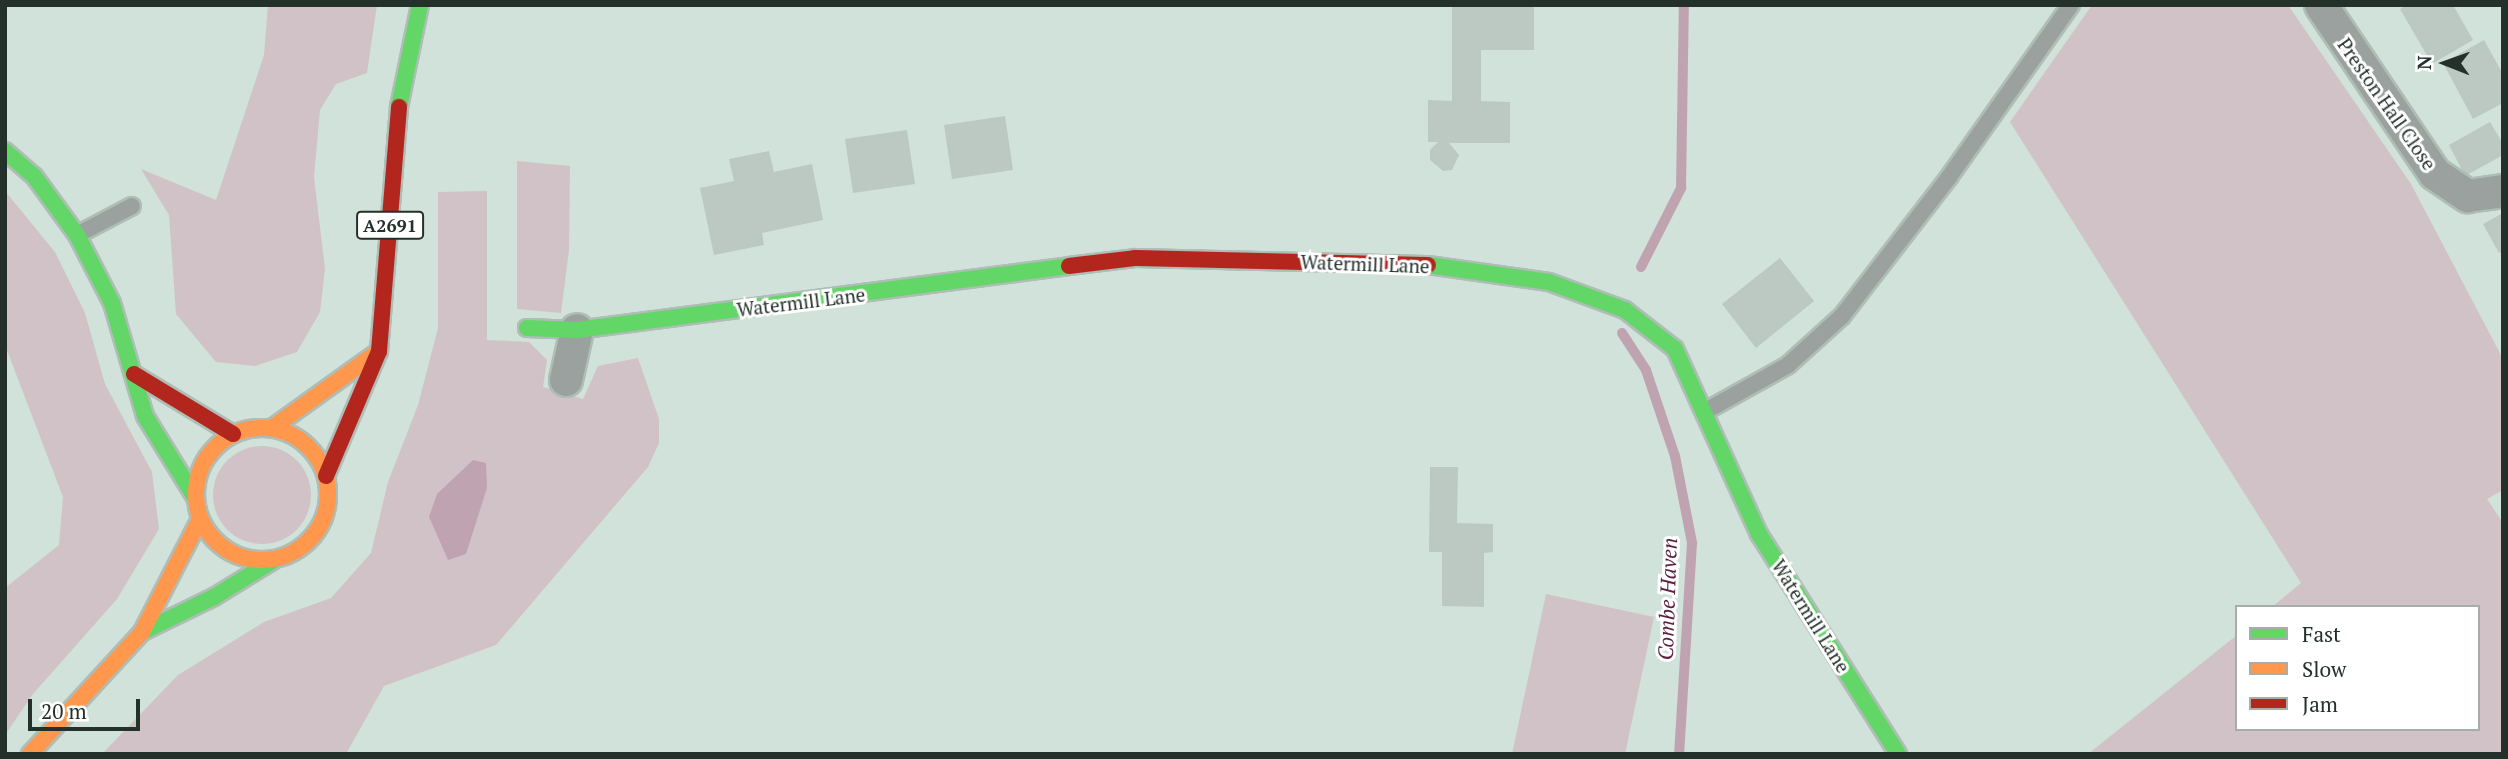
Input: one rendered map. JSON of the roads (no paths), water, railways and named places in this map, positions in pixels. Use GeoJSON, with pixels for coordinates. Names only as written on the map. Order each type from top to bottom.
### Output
{"type":"FeatureCollection","features":[{"type":"Feature","properties":{"kind":"street","name":"A2691"},"geometry":{"type":"LineString","coordinates":[[326,476],[379,351],[387,292],[394,140],[404,69],[420,5]]}},
{"type":"Feature","properties":{"kind":"street","name":"Preston Hall Close"},"geometry":{"type":"LineString","coordinates":[[2320,5],[2435,174],[2468,196],[2503,191]]}},
{"type":"Feature","properties":{"kind":"street"},"geometry":{"type":"LineString","coordinates":[[5,151],[34,176],[77,235],[112,303],[145,416],[195,499],[200,519],[225,550],[257,561],[274,560]]}},
{"type":"Feature","properties":{"kind":"street","name":"Watermill Lane"},"geometry":{"type":"LineString","coordinates":[[527,328],[577,331],[1135,258],[1428,265],[1549,282],[1625,310],[1675,349],[1759,534],[1898,754]]}},
{"type":"Feature","properties":{"kind":"street"},"geometry":{"type":"LineString","coordinates":[[566,380],[577,331]]}},
{"type":"Feature","properties":{"kind":"street"},"geometry":{"type":"LineString","coordinates":[[195,499],[204,461],[233,435],[272,428],[379,351]]}},
{"type":"Feature","properties":{"kind":"street"},"geometry":{"type":"LineString","coordinates":[[134,374],[211,417],[233,435]]}},
{"type":"Feature","properties":{"kind":"street"},"geometry":{"type":"LineString","coordinates":[[142,632],[214,597],[274,560],[304,546],[317,532],[329,495],[326,476],[306,444],[272,428]]}},
{"type":"Feature","properties":{"kind":"street"},"geometry":{"type":"LineString","coordinates":[[30,754],[142,632],[200,519]]}},
{"type":"Feature","properties":{"kind":"lane"},"geometry":{"type":"LineString","coordinates":[[1703,412],[1788,365],[1842,316],[1949,177],[2071,5]]}},
{"type":"Feature","properties":{"kind":"lane"},"geometry":{"type":"LineString","coordinates":[[77,235],[132,206]]}},
{"type":"Feature","properties":{"kind":"waterway","name":"Combe Haven"},"geometry":{"type":"LineString","coordinates":[[1641,267],[1681,188],[1684,5]]}},
{"type":"Feature","properties":{"kind":"waterway","name":"Combe Haven"},"geometry":{"type":"LineString","coordinates":[[1622,333],[1646,370],[1675,456],[1692,543],[1679,754]]}}]}
